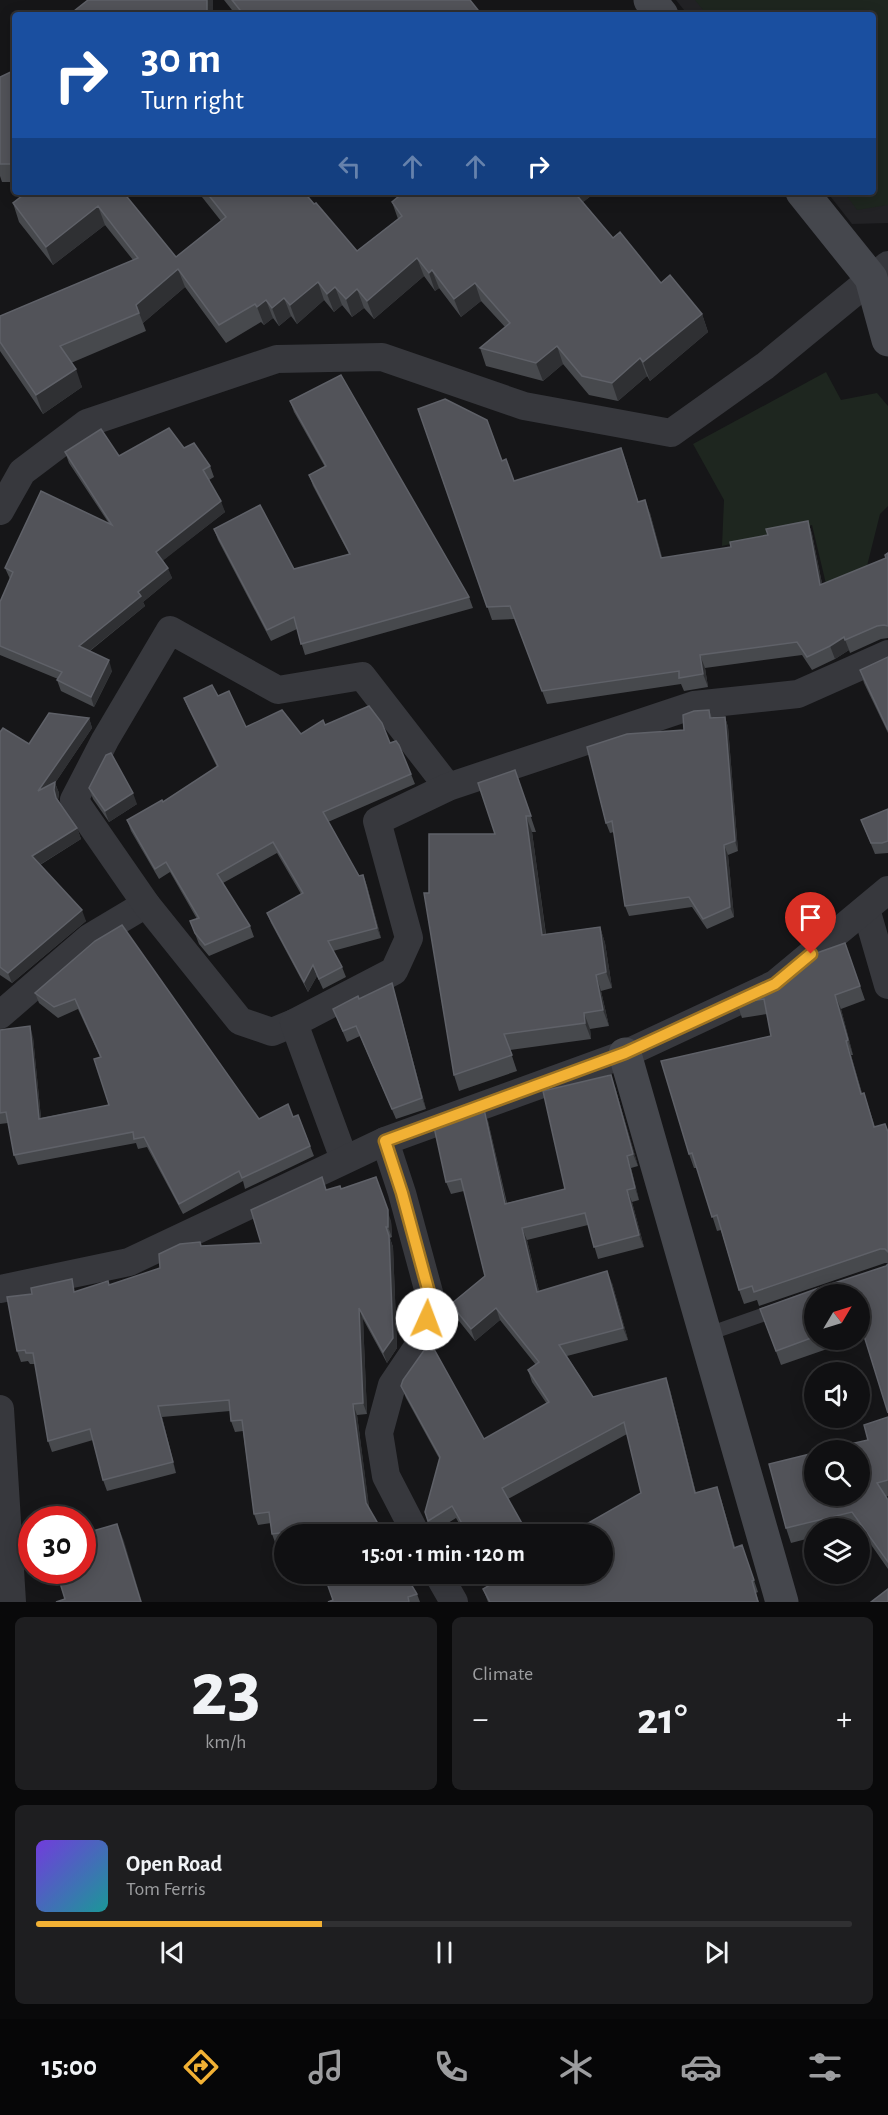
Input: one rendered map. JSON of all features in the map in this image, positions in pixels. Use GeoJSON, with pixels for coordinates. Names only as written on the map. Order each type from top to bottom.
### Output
{"type":"FeatureCollection","features":[{"type":"Feature","properties":{"kind":"street"},"geometry":{"type":"LineString","coordinates":[[650,0],[660,12]]}},
{"type":"Feature","properties":{"kind":"street"},"geometry":{"type":"LineString","coordinates":[[805,195],[879,272],[888,340]]}},
{"type":"Feature","properties":{"kind":"street"},"geometry":{"type":"LineString","coordinates":[[0,511],[22,472],[87,423],[277,360],[382,357],[524,406],[671,433],[765,366],[879,272]]}},
{"type":"Feature","properties":{"kind":"street"},"geometry":{"type":"LineString","coordinates":[[448,786],[362,676],[278,690],[170,630],[105,740],[74,800],[146,904],[240,1021],[272,1032],[394,971],[409,938],[377,821],[448,786],[694,705],[798,694],[888,654]]}},
{"type":"Feature","properties":{"kind":"street"},"geometry":{"type":"LineString","coordinates":[[0,1289],[129,1262],[385,1141],[625,1053],[775,984],[888,890]]}},
{"type":"Feature","properties":{"kind":"street"},"geometry":{"type":"LineString","coordinates":[[0,1015],[89,938],[146,904]]}},
{"type":"Feature","properties":{"kind":"street"},"geometry":{"type":"LineString","coordinates":[[866,909],[888,986]]}},
{"type":"Feature","properties":{"kind":"street"},"geometry":{"type":"LineString","coordinates":[[294,1023],[345,1159]]}},
{"type":"Feature","properties":{"kind":"street"},"geometry":{"type":"LineString","coordinates":[[625,1053],[782,1602]]}},
{"type":"Feature","properties":{"kind":"street"},"geometry":{"type":"LineString","coordinates":[[385,1141],[402,1193],[431,1300],[423,1339],[392,1385],[379,1433],[386,1476],[411,1524]]}},
{"type":"Feature","properties":{"kind":"street"},"geometry":{"type":"LineString","coordinates":[[0,1409],[12,1602]]}},
{"type":"Feature","properties":{"kind":"street"},"geometry":{"type":"LineString","coordinates":[[444,1584],[454,1602]]}},
{"type":"Feature","properties":{"kind":"lane"},"geometry":{"type":"LineString","coordinates":[[705,1335],[804,1300]]}},
{"type":"Feature","properties":{"kind":"shaded area"},"geometry":{"type":"Polygon","coordinates":[[[676,0],[888,0],[888,223],[852,224],[829,195],[876,195],[876,12],[686,12],[676,0]]]}},
{"type":"Feature","properties":{"kind":"shaded area"},"geometry":{"type":"Polygon","coordinates":[[[695,0],[888,0],[888,205],[857,210],[846,195],[876,195],[876,12],[705,12],[695,0]]]}},
{"type":"Feature","properties":{"kind":"shaded area"},"geometry":{"type":"Polygon","coordinates":[[[826,372],[841,400],[877,393],[888,406],[888,506],[880,514],[865,574],[826,584],[812,525],[722,546],[724,500],[693,444],[826,372]]]}},
{"type":"Feature","properties":{"kind":"building"},"geometry":{"type":"Polygon","coordinates":[[[88,0],[207,0],[207,12],[73,12],[88,0]]]}},
{"type":"Feature","properties":{"kind":"building"},"geometry":{"type":"Polygon","coordinates":[[[232,0],[470,0],[480,12],[242,12],[232,0]]]}},
{"type":"Feature","properties":{"kind":"building"},"geometry":{"type":"Polygon","coordinates":[[[12,71],[12,164],[0,164],[0,77],[12,71]]]}},
{"type":"Feature","properties":{"kind":"building"},"geometry":{"type":"Polygon","coordinates":[[[23,195],[125,195],[176,257],[226,217],[208,195],[306,195],[357,251],[402,216],[392,202],[400,195],[577,195],[613,238],[620,232],[661,283],[670,275],[702,314],[643,362],[640,358],[612,383],[582,376],[557,346],[536,363],[480,348],[510,323],[475,283],[454,299],[432,270],[429,273],[417,258],[367,301],[357,289],[346,299],[335,287],[327,294],[318,282],[290,305],[284,298],[272,308],[266,300],[257,307],[255,304],[219,325],[178,269],[136,305],[139,313],[60,346],[76,369],[36,395],[0,342],[0,316],[138,258],[98,206],[46,247],[13,203],[23,195]]]}},
{"type":"Feature","properties":{"kind":"building"},"geometry":{"type":"Polygon","coordinates":[[[341,375],[469,597],[301,644],[294,617],[267,630],[214,529],[260,505],[294,569],[350,554],[309,475],[326,466],[290,401],[341,375]]]}},
{"type":"Feature","properties":{"kind":"building"},"geometry":{"type":"Polygon","coordinates":[[[445,399],[487,420],[502,461],[506,459],[514,481],[621,448],[638,502],[645,500],[661,558],[731,547],[730,542],[768,535],[766,529],[808,521],[820,585],[886,558],[885,555],[888,553],[888,626],[877,626],[845,640],[844,637],[807,657],[797,642],[700,655],[703,674],[679,678],[679,671],[542,691],[510,606],[487,607],[418,409],[445,399]]]}},
{"type":"Feature","properties":{"kind":"building"},"geometry":{"type":"Polygon","coordinates":[[[169,428],[184,448],[194,443],[210,466],[203,470],[221,501],[156,552],[168,568],[138,592],[141,596],[79,646],[109,660],[91,697],[57,680],[62,672],[0,646],[0,602],[13,572],[5,568],[41,491],[112,525],[65,452],[101,429],[119,456],[169,428]]]}},
{"type":"Feature","properties":{"kind":"building"},"geometry":{"type":"Polygon","coordinates":[[[888,657],[888,730],[860,670],[888,657]]]}},
{"type":"Feature","properties":{"kind":"building"},"geometry":{"type":"Polygon","coordinates":[[[212,685],[218,696],[229,691],[246,727],[282,710],[301,734],[323,720],[325,725],[369,706],[382,723],[390,743],[396,741],[399,745],[411,774],[323,812],[359,876],[363,875],[377,928],[328,941],[342,967],[319,979],[313,965],[304,982],[267,913],[303,893],[273,842],[217,874],[250,926],[205,945],[195,933],[190,921],[199,918],[166,862],[155,869],[127,820],[162,800],[163,802],[218,766],[184,698],[212,685]]]}},
{"type":"Feature","properties":{"kind":"building"},"geometry":{"type":"Polygon","coordinates":[[[709,710],[710,718],[725,717],[735,841],[724,845],[730,907],[703,919],[689,897],[625,906],[612,821],[606,823],[587,747],[627,734],[684,730],[683,715],[694,711],[709,710]]]}},
{"type":"Feature","properties":{"kind":"building"},"geometry":{"type":"Polygon","coordinates":[[[49,713],[89,718],[38,791],[55,782],[56,798],[77,828],[32,856],[82,910],[8,973],[0,967],[0,732],[3,728],[29,744],[49,713]]]}},
{"type":"Feature","properties":{"kind":"building"},"geometry":{"type":"Polygon","coordinates":[[[111,753],[133,793],[105,811],[89,788],[106,755],[111,753]]]}},
{"type":"Feature","properties":{"kind":"building"},"geometry":{"type":"Polygon","coordinates":[[[515,770],[531,816],[526,816],[542,935],[600,927],[606,972],[596,975],[603,1010],[584,1013],[585,1023],[504,1034],[512,1055],[454,1075],[424,893],[429,893],[429,834],[495,834],[478,783],[515,770]]]}},
{"type":"Feature","properties":{"kind":"building"},"geometry":{"type":"Polygon","coordinates":[[[888,809],[888,841],[871,843],[861,820],[888,809]]]}},
{"type":"Feature","properties":{"kind":"building"},"geometry":{"type":"Polygon","coordinates":[[[122,925],[259,1119],[288,1104],[293,1117],[298,1115],[310,1146],[242,1178],[239,1171],[179,1204],[144,1137],[134,1139],[133,1132],[14,1155],[6,1112],[0,1113],[0,1030],[30,1026],[39,1119],[109,1105],[94,1059],[101,1057],[75,999],[54,1007],[35,993],[95,941],[122,925]]]}},
{"type":"Feature","properties":{"kind":"building"},"geometry":{"type":"Polygon","coordinates":[[[845,943],[860,986],[835,995],[861,1094],[864,1093],[874,1127],[885,1124],[888,1132],[888,1252],[880,1249],[754,1292],[752,1286],[739,1290],[717,1215],[712,1217],[692,1153],[689,1154],[661,1061],[771,1036],[764,999],[737,1003],[777,985],[814,954],[845,943]]]}},
{"type":"Feature","properties":{"kind":"building"},"geometry":{"type":"Polygon","coordinates":[[[392,983],[422,1098],[392,1109],[356,1026],[343,1031],[333,1009],[358,996],[359,999],[392,983]]]}},
{"type":"Feature","properties":{"kind":"building"},"geometry":{"type":"Polygon","coordinates":[[[611,1075],[633,1154],[627,1156],[635,1188],[627,1190],[639,1235],[594,1247],[585,1213],[522,1228],[537,1292],[607,1271],[623,1328],[559,1345],[593,1397],[666,1378],[695,1493],[717,1487],[734,1548],[742,1545],[754,1580],[752,1581],[758,1602],[490,1602],[483,1589],[492,1584],[613,1584],[613,1524],[587,1524],[641,1493],[624,1422],[502,1488],[522,1524],[462,1524],[452,1506],[428,1521],[425,1512],[440,1457],[401,1386],[430,1342],[484,1439],[549,1402],[528,1370],[539,1362],[496,1308],[471,1329],[451,1304],[485,1276],[461,1179],[446,1182],[434,1127],[484,1109],[505,1204],[565,1189],[543,1091],[611,1075]]]}},
{"type":"Feature","properties":{"kind":"building"},"geometry":{"type":"Polygon","coordinates":[[[322,1177],[326,1190],[340,1186],[341,1189],[376,1177],[388,1210],[388,1227],[386,1227],[389,1236],[393,1338],[383,1352],[359,1308],[363,1403],[353,1404],[366,1503],[378,1524],[274,1524],[274,1534],[272,1534],[269,1512],[254,1514],[242,1420],[231,1421],[229,1400],[158,1406],[173,1462],[103,1480],[90,1429],[48,1441],[33,1353],[26,1353],[25,1350],[17,1351],[7,1297],[32,1294],[31,1288],[72,1279],[74,1292],[108,1281],[109,1285],[160,1268],[159,1254],[180,1244],[200,1242],[201,1246],[261,1243],[251,1210],[322,1177]]]}},
{"type":"Feature","properties":{"kind":"building"},"geometry":{"type":"Polygon","coordinates":[[[888,1264],[888,1413],[868,1350],[870,1284],[831,1284],[888,1264]]]}},
{"type":"Feature","properties":{"kind":"building"},"geometry":{"type":"Polygon","coordinates":[[[804,1293],[804,1341],[776,1351],[760,1309],[804,1293]]]}},
{"type":"Feature","properties":{"kind":"building"},"geometry":{"type":"Polygon","coordinates":[[[888,1417],[888,1480],[877,1483],[888,1500],[888,1562],[870,1537],[870,1518],[856,1518],[852,1512],[827,1518],[804,1518],[804,1524],[786,1528],[769,1464],[804,1455],[804,1506],[870,1506],[870,1440],[868,1440],[865,1428],[870,1428],[870,1423],[888,1417]]]}},
{"type":"Feature","properties":{"kind":"building"},"geometry":{"type":"Polygon","coordinates":[[[117,1524],[141,1602],[56,1602],[65,1599],[60,1584],[96,1584],[96,1530],[117,1524]]]}},
{"type":"Feature","properties":{"kind":"building"},"geometry":{"type":"Polygon","coordinates":[[[327,1584],[411,1584],[417,1594],[408,1597],[409,1602],[328,1602],[333,1600],[327,1584]]]}},
{"type":"Feature","properties":{"kind":"building"},"geometry":{"type":"Polygon","coordinates":[[[888,1589],[888,1602],[871,1602],[888,1589]]]}},
{"type":"Feature","properties":{"kind":"route"},"geometry":{"type":"LineString","coordinates":[[427,1319],[431,1300],[402,1193],[385,1141],[625,1053],[775,984],[811,954]]}}]}
